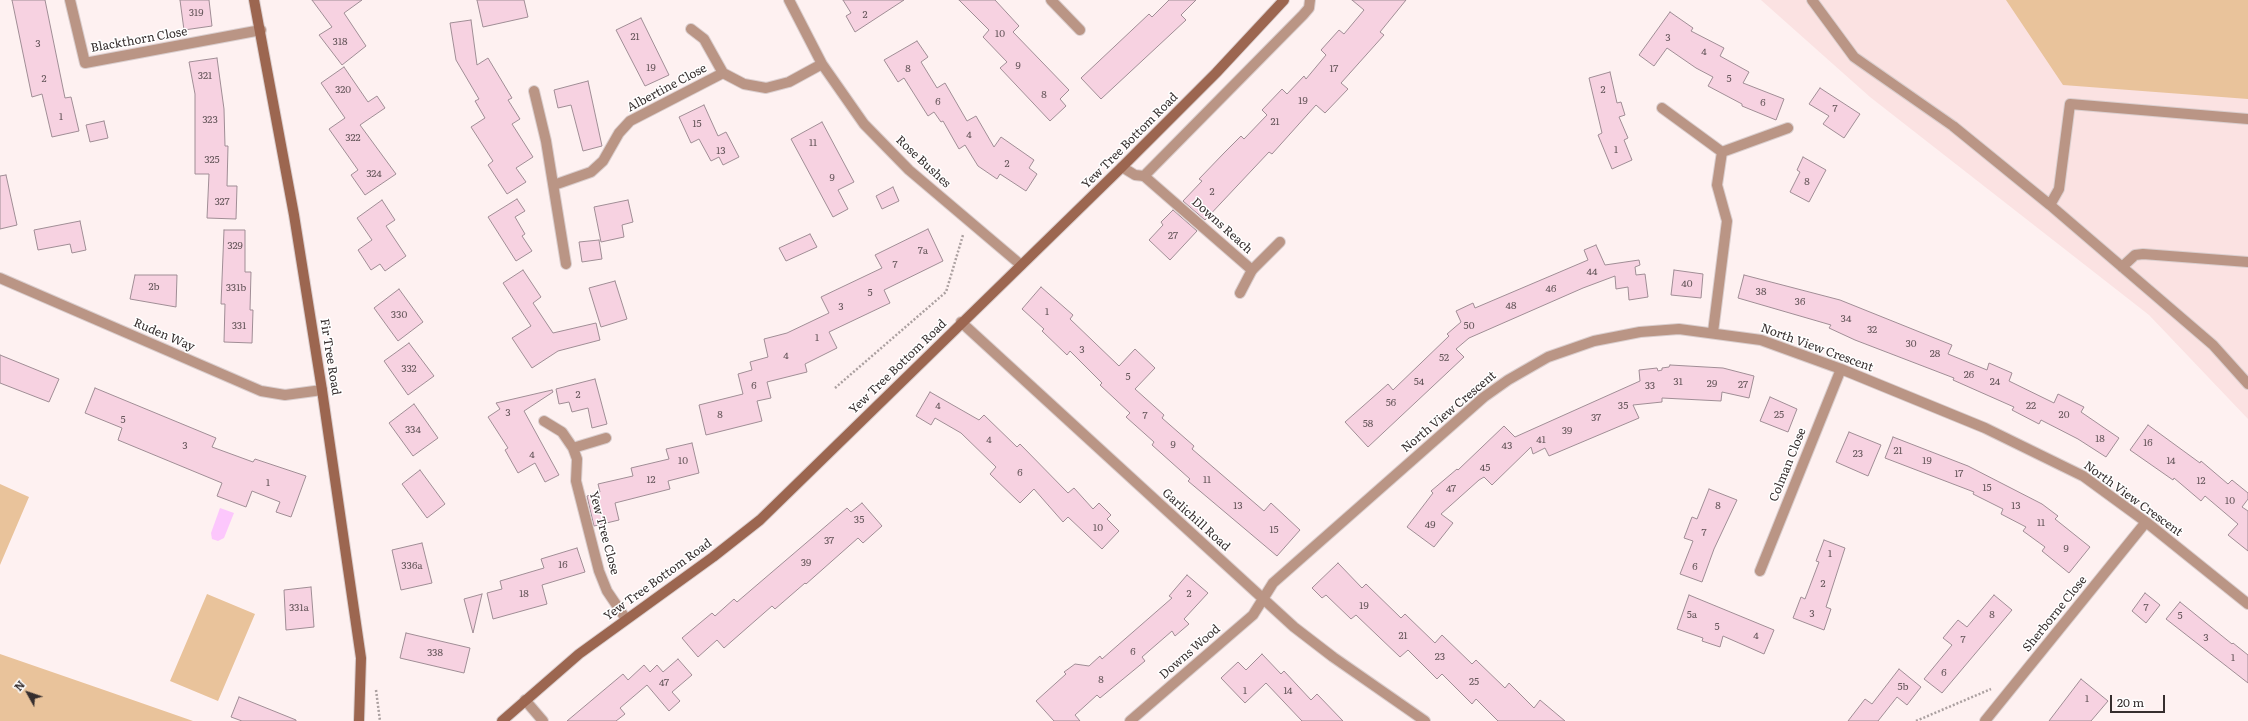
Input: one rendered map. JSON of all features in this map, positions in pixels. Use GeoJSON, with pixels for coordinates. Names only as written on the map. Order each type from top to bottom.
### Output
{"type":"FeatureCollection","features":[{"type":"Feature","properties":{"kind":"main road","name":"Fir Tree Road"},"geometry":{"type":"LineString","coordinates":[[254,0],[261,30],[294,214],[322,390],[361,658],[359,721]]}},
{"type":"Feature","properties":{"kind":"main road","name":"Yew Tree Bottom Road"},"geometry":{"type":"LineString","coordinates":[[502,721],[579,654],[713,557],[760,520],[961,322],[1122,167],[1216,73],[1284,0]]}},
{"type":"Feature","properties":{"kind":"street","name":"Blackthorn Close"},"geometry":{"type":"LineString","coordinates":[[70,0],[85,63],[261,30]]}},
{"type":"Feature","properties":{"kind":"street","name":"Rose Bushes"},"geometry":{"type":"LineString","coordinates":[[789,0],[822,64],[864,124],[909,170],[1021,265]]}},
{"type":"Feature","properties":{"kind":"street"},"geometry":{"type":"LineString","coordinates":[[1051,0],[1080,30]]}},
{"type":"Feature","properties":{"kind":"street"},"geometry":{"type":"LineString","coordinates":[[1122,167],[1135,175],[1144,176],[1303,15],[1309,8],[1310,0]]}},
{"type":"Feature","properties":{"kind":"street"},"geometry":{"type":"LineString","coordinates":[[1812,0],[1854,57],[1953,126],[2050,205],[2213,345],[2248,384]]}},
{"type":"Feature","properties":{"kind":"street"},"geometry":{"type":"LineString","coordinates":[[691,29],[704,39],[723,73],[744,84],[766,88],[789,82],[822,64]]}},
{"type":"Feature","properties":{"kind":"street","name":"Albertine Close"},"geometry":{"type":"LineString","coordinates":[[554,185],[591,172],[603,161],[619,133],[630,121],[723,73]]}},
{"type":"Feature","properties":{"kind":"street"},"geometry":{"type":"LineString","coordinates":[[534,91],[554,185],[566,264]]}},
{"type":"Feature","properties":{"kind":"street"},"geometry":{"type":"LineString","coordinates":[[2050,205],[2059,189],[2070,104],[2248,119]]}},
{"type":"Feature","properties":{"kind":"street"},"geometry":{"type":"LineString","coordinates":[[1662,108],[1722,152]]}},
{"type":"Feature","properties":{"kind":"street"},"geometry":{"type":"LineString","coordinates":[[1722,152],[1788,128]]}},
{"type":"Feature","properties":{"kind":"street"},"geometry":{"type":"LineString","coordinates":[[1713,332],[1727,221],[1716,185],[1722,152]]}},
{"type":"Feature","properties":{"kind":"street","name":"Downs Reach"},"geometry":{"type":"LineString","coordinates":[[1144,176],[1252,270],[1280,242]]}},
{"type":"Feature","properties":{"kind":"street"},"geometry":{"type":"LineString","coordinates":[[2122,267],[2135,255],[2143,254],[2248,262]]}},
{"type":"Feature","properties":{"kind":"street"},"geometry":{"type":"LineString","coordinates":[[1240,293],[1252,270]]}},
{"type":"Feature","properties":{"kind":"street","name":"Ruden Way"},"geometry":{"type":"LineString","coordinates":[[0,278],[261,391],[285,395],[322,390]]}},
{"type":"Feature","properties":{"kind":"street","name":"Garlichill Road"},"geometry":{"type":"LineString","coordinates":[[961,322],[1294,627],[1333,657],[1425,721]]}},
{"type":"Feature","properties":{"kind":"street","name":"North View Crescent"},"geometry":{"type":"LineString","coordinates":[[1263,598],[1273,583],[1343,520],[1484,397],[1508,380],[1548,357],[1594,341],[1640,332],[1679,329],[1713,332],[1761,340],[1841,369],[1985,428],[2035,451],[2083,476],[2146,522],[2248,604]]}},
{"type":"Feature","properties":{"kind":"street","name":"Colman Close"},"geometry":{"type":"LineString","coordinates":[[1760,571],[1841,369]]}},
{"type":"Feature","properties":{"kind":"street","name":"Yew Tree Close"},"geometry":{"type":"LineString","coordinates":[[544,421],[562,432],[573,448],[577,459],[576,481],[599,571],[607,591],[626,619]]}},
{"type":"Feature","properties":{"kind":"street"},"geometry":{"type":"LineString","coordinates":[[573,448],[606,438]]}},
{"type":"Feature","properties":{"kind":"street","name":"Sherborne Close"},"geometry":{"type":"LineString","coordinates":[[1985,721],[2146,522]]}},
{"type":"Feature","properties":{"kind":"street","name":"Downs Wood"},"geometry":{"type":"LineString","coordinates":[[1130,721],[1253,615],[1263,598]]}},
{"type":"Feature","properties":{"kind":"street"},"geometry":{"type":"LineString","coordinates":[[525,700],[543,721]]}},
{"type":"Feature","properties":{"kind":"path"},"geometry":{"type":"LineString","coordinates":[[835,388],[946,292],[968,219]]}},
{"type":"Feature","properties":{"kind":"path"},"geometry":{"type":"LineString","coordinates":[[1916,721],[1993,688]]}},
{"type":"Feature","properties":{"kind":"shaded area"},"geometry":{"type":"Polygon","coordinates":[[[1761,0],[2248,0],[2248,419],[2149,315],[1870,97],[1761,0]]]}},
{"type":"Feature","properties":{"kind":"shaded area"},"geometry":{"type":"Polygon","coordinates":[[[2006,0],[2248,0],[2248,99],[2063,85],[2006,0]]]}},
{"type":"Feature","properties":{"kind":"shaded area"},"geometry":{"type":"Polygon","coordinates":[[[0,484],[29,497],[0,565],[0,484]]]}},
{"type":"Feature","properties":{"kind":"shaded area"},"geometry":{"type":"Polygon","coordinates":[[[220,508],[234,513],[224,538],[218,541],[212,539],[211,533],[220,508]]]}},
{"type":"Feature","properties":{"kind":"shaded area"},"geometry":{"type":"Polygon","coordinates":[[[207,594],[255,614],[218,701],[170,681],[207,594]]]}},
{"type":"Feature","properties":{"kind":"shaded area"},"geometry":{"type":"Polygon","coordinates":[[[0,654],[107,691],[193,721],[0,721],[0,654]]]}},
{"type":"Feature","properties":{"kind":"building"},"geometry":{"type":"Polygon","coordinates":[[[12,0],[45,0],[65,98],[71,97],[79,131],[52,137],[42,94],[32,97],[12,0]]]}},
{"type":"Feature","properties":{"kind":"building"},"geometry":{"type":"Polygon","coordinates":[[[180,0],[209,0],[212,26],[184,30],[180,0]]]}},
{"type":"Feature","properties":{"kind":"building"},"geometry":{"type":"Polygon","coordinates":[[[312,0],[362,0],[344,13],[366,46],[342,65],[319,35],[332,27],[312,0]]]}},
{"type":"Feature","properties":{"kind":"building"},"geometry":{"type":"Polygon","coordinates":[[[477,0],[524,0],[528,17],[483,27],[477,0]]]}},
{"type":"Feature","properties":{"kind":"building"},"geometry":{"type":"Polygon","coordinates":[[[843,0],[904,0],[855,32],[846,16],[851,13],[843,0]]]}},
{"type":"Feature","properties":{"kind":"building"},"geometry":{"type":"Polygon","coordinates":[[[959,0],[995,0],[1019,26],[1013,32],[1069,90],[1060,99],[1066,106],[1050,121],[1000,68],[1007,62],[983,37],[989,30],[959,0]]]}},
{"type":"Feature","properties":{"kind":"building"},"geometry":{"type":"Polygon","coordinates":[[[1169,0],[1196,0],[1181,15],[1186,20],[1101,99],[1081,78],[1149,14],[1152,17],[1169,0]]]}},
{"type":"Feature","properties":{"kind":"building"},"geometry":{"type":"Polygon","coordinates":[[[1352,0],[1406,0],[1380,32],[1384,35],[1341,83],[1348,89],[1325,113],[1316,105],[1272,154],[1269,152],[1205,220],[1183,201],[1202,181],[1199,179],[1224,153],[1241,136],[1244,139],[1267,115],[1262,110],[1282,89],[1287,94],[1304,76],[1306,79],[1326,55],[1321,50],[1339,30],[1344,34],[1364,10],[1352,0]]]}},
{"type":"Feature","properties":{"kind":"building"},"geometry":{"type":"Polygon","coordinates":[[[1670,12],[1693,28],[1691,31],[1724,48],[1720,56],[1749,72],[1743,83],[1784,99],[1776,120],[1742,106],[1742,104],[1708,86],[1713,77],[1696,68],[1667,48],[1654,66],[1639,55],[1670,12]]]}},
{"type":"Feature","properties":{"kind":"building"},"geometry":{"type":"Polygon","coordinates":[[[641,18],[669,75],[645,86],[616,30],[641,18]]]}},
{"type":"Feature","properties":{"kind":"building"},"geometry":{"type":"Polygon","coordinates":[[[471,20],[477,65],[488,58],[512,98],[508,100],[520,119],[512,124],[533,157],[516,168],[526,182],[507,194],[488,165],[493,161],[471,127],[485,118],[475,101],[479,99],[456,60],[450,23],[471,20]]]}},
{"type":"Feature","properties":{"kind":"building"},"geometry":{"type":"Polygon","coordinates":[[[917,41],[928,57],[921,62],[937,88],[945,83],[967,121],[976,116],[994,147],[1001,137],[1034,160],[1029,168],[1037,174],[1026,191],[1000,174],[997,179],[978,166],[965,145],[959,149],[943,121],[941,122],[934,112],[928,116],[904,78],[898,82],[884,60],[917,41]]]}},
{"type":"Feature","properties":{"kind":"building"},"geometry":{"type":"Polygon","coordinates":[[[217,58],[224,109],[225,146],[228,146],[227,186],[237,186],[236,219],[207,218],[209,174],[195,174],[195,94],[189,62],[217,58]]]}},
{"type":"Feature","properties":{"kind":"building"},"geometry":{"type":"Polygon","coordinates":[[[344,67],[368,102],[377,96],[385,108],[360,125],[396,174],[365,195],[351,175],[358,170],[329,129],[345,118],[321,83],[344,67]]]}},
{"type":"Feature","properties":{"kind":"building"},"geometry":{"type":"Polygon","coordinates":[[[1610,72],[1617,103],[1621,102],[1625,115],[1619,117],[1628,138],[1624,140],[1632,160],[1612,169],[1598,135],[1602,133],[1589,78],[1610,72]]]}},
{"type":"Feature","properties":{"kind":"building"},"geometry":{"type":"Polygon","coordinates":[[[588,81],[602,146],[583,151],[571,105],[558,108],[554,90],[588,81]]]}},
{"type":"Feature","properties":{"kind":"building"},"geometry":{"type":"Polygon","coordinates":[[[1820,88],[1860,114],[1844,138],[1823,124],[1829,116],[1809,104],[1820,88]]]}},
{"type":"Feature","properties":{"kind":"building"},"geometry":{"type":"Polygon","coordinates":[[[704,105],[718,136],[726,132],[739,157],[723,165],[719,157],[711,161],[699,139],[691,143],[679,117],[704,105]]]}},
{"type":"Feature","properties":{"kind":"building"},"geometry":{"type":"Polygon","coordinates":[[[104,121],[108,138],[90,142],[86,125],[104,121]]]}},
{"type":"Feature","properties":{"kind":"building"},"geometry":{"type":"Polygon","coordinates":[[[822,122],[854,182],[838,190],[848,209],[833,217],[791,139],[822,122]]]}},
{"type":"Feature","properties":{"kind":"building"},"geometry":{"type":"Polygon","coordinates":[[[1803,157],[1826,170],[1809,202],[1790,192],[1800,172],[1797,170],[1803,157]]]}},
{"type":"Feature","properties":{"kind":"building"},"geometry":{"type":"Polygon","coordinates":[[[6,175],[17,225],[0,229],[0,176],[6,175]]]}},
{"type":"Feature","properties":{"kind":"building"},"geometry":{"type":"Polygon","coordinates":[[[893,187],[899,201],[882,209],[876,196],[893,187]]]}},
{"type":"Feature","properties":{"kind":"building"},"geometry":{"type":"Polygon","coordinates":[[[517,199],[525,211],[515,217],[525,234],[522,236],[532,251],[516,261],[488,217],[517,199]]]}},
{"type":"Feature","properties":{"kind":"building"},"geometry":{"type":"Polygon","coordinates":[[[382,200],[395,220],[386,226],[406,256],[385,271],[380,264],[371,270],[358,250],[372,240],[357,218],[382,200]]]}},
{"type":"Feature","properties":{"kind":"building"},"geometry":{"type":"Polygon","coordinates":[[[628,200],[633,222],[622,225],[624,237],[601,242],[594,207],[628,200]]]}},
{"type":"Feature","properties":{"kind":"building"},"geometry":{"type":"Polygon","coordinates":[[[1173,210],[1197,231],[1170,260],[1149,240],[1163,225],[1161,222],[1173,210]]]}},
{"type":"Feature","properties":{"kind":"building"},"geometry":{"type":"Polygon","coordinates":[[[80,221],[86,250],[72,253],[70,244],[38,250],[34,230],[80,221]]]}},
{"type":"Feature","properties":{"kind":"building"},"geometry":{"type":"Polygon","coordinates":[[[928,229],[943,261],[884,290],[890,303],[829,332],[837,348],[805,364],[807,372],[767,382],[771,398],[757,401],[762,421],[706,435],[699,405],[743,394],[738,374],[752,370],[750,362],[768,357],[764,339],[787,333],[829,313],[821,297],[882,268],[875,255],[928,229]]]}},
{"type":"Feature","properties":{"kind":"building"},"geometry":{"type":"Polygon","coordinates":[[[224,230],[245,230],[245,272],[251,272],[250,310],[253,310],[252,343],[224,342],[225,304],[221,304],[224,230]]]}},
{"type":"Feature","properties":{"kind":"building"},"geometry":{"type":"Polygon","coordinates":[[[810,234],[817,247],[786,261],[779,248],[810,234]]]}},
{"type":"Feature","properties":{"kind":"building"},"geometry":{"type":"Polygon","coordinates":[[[599,240],[602,259],[582,262],[579,242],[599,240]]]}},
{"type":"Feature","properties":{"kind":"building"},"geometry":{"type":"Polygon","coordinates":[[[1596,245],[1605,265],[1639,260],[1640,265],[1635,267],[1636,275],[1645,274],[1648,297],[1629,300],[1628,287],[1616,289],[1615,276],[1583,288],[1469,338],[1456,349],[1464,357],[1368,447],[1345,422],[1388,384],[1393,390],[1449,336],[1447,334],[1461,322],[1456,311],[1473,303],[1475,308],[1588,260],[1584,250],[1596,245]]]}},
{"type":"Feature","properties":{"kind":"building"},"geometry":{"type":"Polygon","coordinates":[[[523,270],[541,297],[533,303],[553,333],[596,323],[600,340],[558,351],[532,368],[512,338],[531,326],[503,283],[523,270]]]}},
{"type":"Feature","properties":{"kind":"building"},"geometry":{"type":"Polygon","coordinates":[[[1674,270],[1703,274],[1701,298],[1671,295],[1674,270]]]}},
{"type":"Feature","properties":{"kind":"building"},"geometry":{"type":"Polygon","coordinates":[[[135,275],[177,275],[176,307],[130,299],[135,275]]]}},
{"type":"Feature","properties":{"kind":"building"},"geometry":{"type":"Polygon","coordinates":[[[1744,275],[1840,300],[1952,345],[1948,354],[1987,370],[1989,363],[2012,373],[2009,381],[2054,403],[2058,394],[2084,407],[2081,412],[2119,438],[2106,457],[2078,439],[2041,420],[2039,424],[2012,410],[2014,407],[1953,380],[1954,378],[1855,340],[1829,328],[1831,325],[1738,298],[1744,275]]]}},
{"type":"Feature","properties":{"kind":"building"},"geometry":{"type":"Polygon","coordinates":[[[615,281],[627,319],[601,327],[589,288],[615,281]]]}},
{"type":"Feature","properties":{"kind":"building"},"geometry":{"type":"Polygon","coordinates":[[[1041,287],[1073,315],[1070,319],[1119,366],[1135,349],[1155,368],[1135,389],[1164,415],[1162,418],[1194,446],[1192,449],[1264,511],[1271,503],[1300,530],[1277,556],[1188,481],[1190,479],[1152,445],[1154,442],[1126,417],[1130,413],[1100,385],[1102,383],[1070,351],[1067,355],[1042,331],[1044,329],[1022,309],[1041,287]]]}},
{"type":"Feature","properties":{"kind":"building"},"geometry":{"type":"Polygon","coordinates":[[[399,289],[423,322],[398,341],[374,308],[399,289]]]}},
{"type":"Feature","properties":{"kind":"building"},"geometry":{"type":"Polygon","coordinates":[[[409,343],[434,376],[408,395],[384,361],[409,343]]]}},
{"type":"Feature","properties":{"kind":"building"},"geometry":{"type":"Polygon","coordinates":[[[0,355],[59,379],[49,402],[0,383],[0,355]]]}},
{"type":"Feature","properties":{"kind":"building"},"geometry":{"type":"Polygon","coordinates":[[[1670,365],[1723,368],[1754,376],[1749,398],[1722,392],[1721,401],[1662,398],[1662,402],[1633,405],[1639,418],[1549,456],[1545,448],[1533,454],[1531,447],[1492,485],[1484,477],[1479,480],[1441,514],[1453,523],[1434,547],[1407,527],[1433,493],[1431,491],[1457,469],[1458,470],[1504,426],[1515,437],[1640,381],[1639,370],[1657,368],[1658,371],[1662,370],[1662,368],[1669,367],[1670,365]]]}},
{"type":"Feature","properties":{"kind":"building"},"geometry":{"type":"Polygon","coordinates":[[[595,379],[607,424],[592,428],[588,408],[572,412],[569,402],[559,404],[556,389],[595,379]]]}},
{"type":"Feature","properties":{"kind":"building"},"geometry":{"type":"Polygon","coordinates":[[[95,388],[216,438],[212,447],[253,462],[255,459],[306,476],[291,517],[276,512],[280,502],[252,491],[246,507],[217,496],[222,483],[118,440],[122,428],[85,413],[95,388]]]}},
{"type":"Feature","properties":{"kind":"building"},"geometry":{"type":"Polygon","coordinates":[[[552,390],[553,392],[524,411],[559,475],[545,482],[535,463],[518,473],[505,450],[508,448],[488,417],[500,409],[496,403],[552,390]]]}},
{"type":"Feature","properties":{"kind":"building"},"geometry":{"type":"Polygon","coordinates":[[[930,392],[979,420],[984,415],[1017,447],[1020,444],[1068,493],[1074,488],[1093,509],[1099,503],[1111,515],[1107,519],[1119,531],[1102,549],[1068,517],[1063,522],[1034,489],[1020,503],[990,474],[996,467],[961,433],[935,418],[931,425],[916,416],[930,392]]]}},
{"type":"Feature","properties":{"kind":"building"},"geometry":{"type":"Polygon","coordinates":[[[1770,397],[1797,409],[1788,432],[1760,421],[1770,397]]]}},
{"type":"Feature","properties":{"kind":"building"},"geometry":{"type":"Polygon","coordinates":[[[414,404],[438,438],[413,456],[389,423],[414,404]]]}},
{"type":"Feature","properties":{"kind":"building"},"geometry":{"type":"Polygon","coordinates":[[[2148,425],[2200,463],[2201,461],[2228,484],[2232,480],[2248,493],[2248,499],[2242,507],[2248,511],[2248,551],[2228,535],[2238,524],[2205,496],[2201,501],[2174,478],[2173,480],[2130,450],[2148,425]]]}},
{"type":"Feature","properties":{"kind":"building"},"geometry":{"type":"Polygon","coordinates":[[[1849,432],[1881,445],[1868,476],[1836,462],[1849,432]]]}},
{"type":"Feature","properties":{"kind":"building"},"geometry":{"type":"Polygon","coordinates":[[[1893,437],[1968,466],[2042,504],[2058,516],[2055,519],[2090,547],[2069,573],[2042,551],[2045,547],[2023,531],[2026,527],[2001,514],[2003,509],[1973,494],[1974,492],[1885,458],[1893,437]]]}},
{"type":"Feature","properties":{"kind":"building"},"geometry":{"type":"Polygon","coordinates":[[[692,443],[699,473],[668,481],[670,489],[615,503],[619,520],[594,526],[587,496],[600,492],[598,484],[633,476],[631,468],[669,459],[666,449],[692,443]]]}},
{"type":"Feature","properties":{"kind":"building"},"geometry":{"type":"Polygon","coordinates":[[[420,470],[445,504],[427,518],[402,484],[420,470]]]}},
{"type":"Feature","properties":{"kind":"building"},"geometry":{"type":"Polygon","coordinates":[[[1709,489],[1737,500],[1714,549],[1702,582],[1680,574],[1693,541],[1684,538],[1692,517],[1697,519],[1709,489]]]}},
{"type":"Feature","properties":{"kind":"building"},"geometry":{"type":"Polygon","coordinates":[[[862,503],[882,526],[863,543],[858,538],[806,584],[805,583],[775,609],[772,606],[724,648],[717,640],[698,657],[682,638],[712,613],[715,616],[734,599],[737,602],[847,508],[851,512],[862,503]]]}},
{"type":"Feature","properties":{"kind":"building"},"geometry":{"type":"Polygon","coordinates":[[[1824,540],[1845,548],[1826,607],[1831,609],[1824,630],[1793,618],[1801,597],[1805,599],[1819,562],[1816,561],[1824,540]]]}},
{"type":"Feature","properties":{"kind":"building"},"geometry":{"type":"Polygon","coordinates":[[[422,543],[432,583],[401,590],[392,550],[422,543]]]}},
{"type":"Feature","properties":{"kind":"building"},"geometry":{"type":"Polygon","coordinates":[[[577,548],[585,572],[542,585],[547,604],[493,619],[487,593],[502,589],[500,581],[544,568],[541,559],[577,548]]]}},
{"type":"Feature","properties":{"kind":"building"},"geometry":{"type":"Polygon","coordinates":[[[1338,563],[1362,588],[1366,584],[1401,618],[1405,614],[1435,643],[1442,635],[1472,664],[1476,660],[1505,688],[1509,683],[1534,708],[1540,700],[1565,721],[1498,721],[1476,699],[1472,704],[1442,674],[1437,679],[1408,650],[1400,657],[1356,615],[1351,619],[1326,595],[1322,598],[1312,588],[1338,563]]]}},
{"type":"Feature","properties":{"kind":"building"},"geometry":{"type":"Polygon","coordinates":[[[1187,575],[1208,593],[1184,619],[1189,624],[1175,636],[1172,631],[1142,657],[1145,661],[1100,698],[1097,695],[1075,715],[1080,721],[1054,721],[1036,701],[1066,674],[1064,672],[1075,664],[1089,666],[1100,656],[1102,659],[1172,598],[1169,596],[1187,575]]]}},
{"type":"Feature","properties":{"kind":"building"},"geometry":{"type":"Polygon","coordinates":[[[311,587],[314,627],[286,630],[284,590],[311,587]]]}},
{"type":"Feature","properties":{"kind":"building"},"geometry":{"type":"Polygon","coordinates":[[[2145,593],[2160,605],[2146,623],[2132,611],[2145,593]]]}},
{"type":"Feature","properties":{"kind":"building"},"geometry":{"type":"Polygon","coordinates":[[[482,594],[473,633],[464,599],[482,594]]]}},
{"type":"Feature","properties":{"kind":"building"},"geometry":{"type":"Polygon","coordinates":[[[1689,595],[1774,630],[1764,654],[1723,636],[1720,647],[1702,641],[1703,638],[1677,629],[1689,595]]]}},
{"type":"Feature","properties":{"kind":"building"},"geometry":{"type":"Polygon","coordinates":[[[1994,595],[2012,610],[1942,693],[1924,679],[1952,645],[1943,638],[1958,620],[1967,627],[1994,595]]]}},
{"type":"Feature","properties":{"kind":"building"},"geometry":{"type":"Polygon","coordinates":[[[2180,602],[2248,655],[2248,683],[2166,619],[2180,602]]]}},
{"type":"Feature","properties":{"kind":"building"},"geometry":{"type":"Polygon","coordinates":[[[406,633],[470,648],[464,673],[400,658],[406,633]]]}},
{"type":"Feature","properties":{"kind":"building"},"geometry":{"type":"Polygon","coordinates":[[[1262,654],[1281,674],[1284,671],[1311,700],[1317,694],[1343,721],[1302,721],[1266,683],[1245,703],[1221,678],[1238,662],[1246,670],[1262,654]]]}},
{"type":"Feature","properties":{"kind":"building"},"geometry":{"type":"Polygon","coordinates":[[[678,659],[692,675],[672,692],[680,701],[669,711],[647,685],[620,708],[625,714],[616,721],[567,721],[623,674],[628,680],[644,665],[650,672],[657,665],[663,672],[678,659]]]}},
{"type":"Feature","properties":{"kind":"building"},"geometry":{"type":"Polygon","coordinates":[[[1899,669],[1921,687],[1907,705],[1897,697],[1878,721],[1848,721],[1865,699],[1872,704],[1899,669]]]}},
{"type":"Feature","properties":{"kind":"building"},"geometry":{"type":"Polygon","coordinates":[[[2081,679],[2108,701],[2091,721],[2049,721],[2081,679]]]}},
{"type":"Feature","properties":{"kind":"building"},"geometry":{"type":"Polygon","coordinates":[[[239,697],[296,721],[242,721],[231,717],[239,697]]]}}]}
